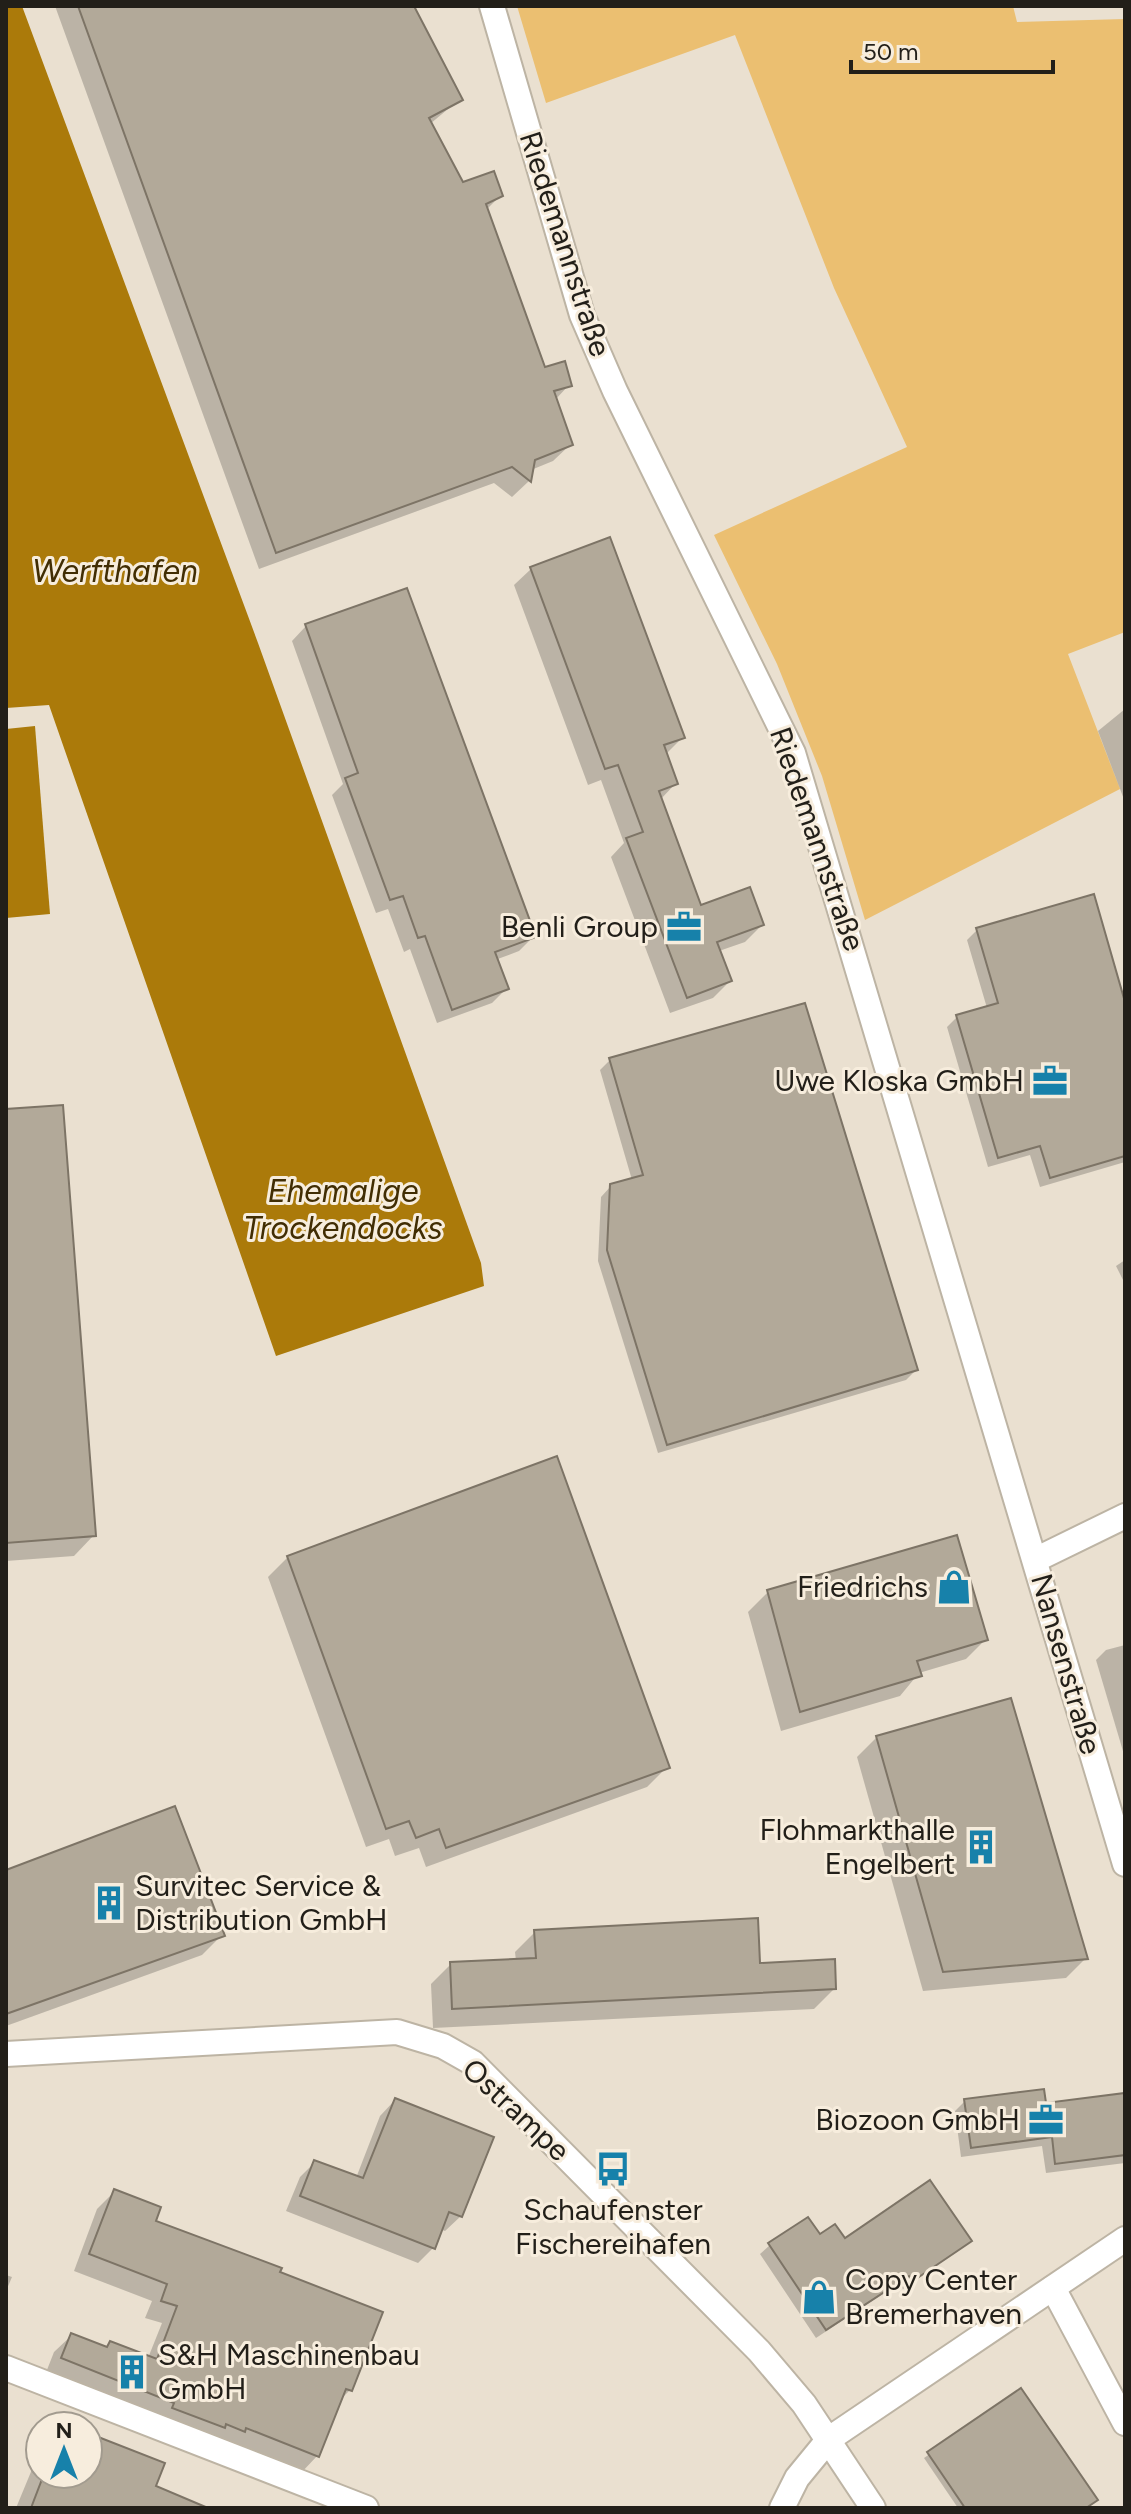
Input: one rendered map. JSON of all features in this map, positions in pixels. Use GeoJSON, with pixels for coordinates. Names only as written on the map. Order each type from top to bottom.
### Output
{"type":"FeatureCollection","features":[{"type":"Feature","properties":{"kind":"street","name":"Riedemannstraße"},"geometry":{"type":"LineString","coordinates":[[492,6],[582,315],[615,391],[793,753],[1035,1560]]}},
{"type":"Feature","properties":{"kind":"street","name":"Nansenstraße"},"geometry":{"type":"LineString","coordinates":[[1125,1516],[1035,1560],[1125,1864]]}},
{"type":"Feature","properties":{"kind":"street","name":"Ostrampe"},"geometry":{"type":"LineString","coordinates":[[6,2054],[397,2032],[443,2046],[473,2063],[759,2351],[829,2439],[873,2508]]}},
{"type":"Feature","properties":{"kind":"street"},"geometry":{"type":"LineString","coordinates":[[782,2508],[797,2478],[829,2439],[1125,2239]]}},
{"type":"Feature","properties":{"kind":"street"},"geometry":{"type":"LineString","coordinates":[[1053,2288],[1125,2423]]}},
{"type":"Feature","properties":{"kind":"street"},"geometry":{"type":"LineString","coordinates":[[6,2368],[366,2508]]}},
{"type":"Feature","properties":{"kind":"shaded area"},"geometry":{"type":"Polygon","coordinates":[[[517,6],[1013,6],[1017,22],[1125,19],[1125,632],[1068,654],[1120,789],[865,920],[822,776],[777,664],[714,535],[907,447],[834,288],[735,35],[546,103],[517,6]]]}},
{"type":"Feature","properties":{"kind":"water","name":"Ehemalige Trockendocks"},"geometry":{"type":"Polygon","coordinates":[[[6,6],[22,6],[258,643],[481,1263],[484,1286],[276,1356],[49,705],[6,708],[6,6]]]}},
{"type":"Feature","properties":{"kind":"water"},"geometry":{"type":"Polygon","coordinates":[[[35,726],[50,914],[6,918],[6,729],[35,726]]]}},
{"type":"Feature","properties":{"kind":"building"},"geometry":{"type":"Polygon","coordinates":[[[78,6],[414,6],[463,100],[429,118],[463,182],[494,171],[503,196],[486,204],[545,367],[565,361],[572,386],[554,391],[573,445],[535,460],[531,482],[512,467],[276,553],[78,6]]]}},
{"type":"Feature","properties":{"kind":"building"},"geometry":{"type":"Polygon","coordinates":[[[610,537],[685,738],[664,745],[678,784],[659,791],[701,905],[750,887],[764,925],[717,942],[732,981],[687,998],[626,838],[643,832],[618,765],[605,769],[530,567],[610,537]]]}},
{"type":"Feature","properties":{"kind":"building"},"geometry":{"type":"Polygon","coordinates":[[[407,588],[536,937],[495,952],[509,989],[452,1010],[425,936],[418,938],[403,896],[390,900],[345,778],[358,773],[305,624],[407,588]]]}},
{"type":"Feature","properties":{"kind":"building","name":"Uwe Kloska GmbH"},"geometry":{"type":"Polygon","coordinates":[[[1094,894],[1125,1002],[1125,1156],[1050,1178],[1040,1146],[998,1158],[956,1015],[998,1003],[976,928],[1094,894]]]}},
{"type":"Feature","properties":{"kind":"building"},"geometry":{"type":"Polygon","coordinates":[[[805,1003],[918,1370],[667,1445],[607,1250],[610,1184],[643,1175],[609,1058],[805,1003]]]}},
{"type":"Feature","properties":{"kind":"building"},"geometry":{"type":"Polygon","coordinates":[[[63,1105],[96,1536],[6,1543],[6,1109],[63,1105]]]}},
{"type":"Feature","properties":{"kind":"building"},"geometry":{"type":"Polygon","coordinates":[[[557,1456],[670,1768],[446,1848],[439,1829],[416,1838],[409,1821],[386,1829],[287,1556],[557,1456]]]}},
{"type":"Feature","properties":{"kind":"building"},"geometry":{"type":"Polygon","coordinates":[[[957,1535],[988,1640],[917,1661],[922,1676],[800,1712],[767,1590],[957,1535]]]}},
{"type":"Feature","properties":{"kind":"building","name":"Flohmarkthalle Engelbert"},"geometry":{"type":"Polygon","coordinates":[[[1011,1698],[1088,1959],[943,1972],[876,1736],[1011,1698]]]}},
{"type":"Feature","properties":{"kind":"building","name":"Survitec Service & Distribution GmbH"},"geometry":{"type":"Polygon","coordinates":[[[175,1806],[225,1936],[6,2014],[6,1870],[175,1806]]]}},
{"type":"Feature","properties":{"kind":"building"},"geometry":{"type":"Polygon","coordinates":[[[758,1918],[760,1963],[835,1959],[836,1989],[452,2009],[450,1962],[536,1958],[534,1930],[758,1918]]]}},
{"type":"Feature","properties":{"kind":"building","name":"Biozoon GmbH"},"geometry":{"type":"Polygon","coordinates":[[[1044,2089],[1046,2103],[1125,2093],[1125,2155],[1055,2164],[1052,2137],[971,2148],[964,2099],[1044,2089]]]}},
{"type":"Feature","properties":{"kind":"building"},"geometry":{"type":"Polygon","coordinates":[[[395,2098],[494,2137],[462,2217],[449,2212],[435,2249],[300,2196],[314,2160],[363,2178],[395,2098]]]}},
{"type":"Feature","properties":{"kind":"building"},"geometry":{"type":"Polygon","coordinates":[[[930,2180],[972,2241],[913,2281],[909,2276],[826,2330],[768,2243],[808,2217],[820,2234],[835,2224],[845,2238],[930,2180]]]}},
{"type":"Feature","properties":{"kind":"building"},"geometry":{"type":"Polygon","coordinates":[[[114,2189],[161,2207],[156,2221],[282,2268],[280,2272],[383,2312],[352,2391],[346,2389],[319,2457],[246,2428],[245,2432],[226,2424],[225,2428],[172,2408],[174,2403],[61,2358],[71,2333],[107,2347],[110,2341],[157,2359],[177,2306],[161,2301],[167,2284],[89,2254],[114,2189]]]}},
{"type":"Feature","properties":{"kind":"building"},"geometry":{"type":"Polygon","coordinates":[[[1021,2388],[1098,2500],[1086,2508],[965,2508],[927,2452],[1021,2388]]]}},
{"type":"Feature","properties":{"kind":"building"},"geometry":{"type":"Polygon","coordinates":[[[104,2439],[165,2463],[156,2486],[208,2508],[31,2508],[38,2490],[104,2490],[104,2439]]]}},
{"type":"Feature","properties":{"kind":"place","name":"Benli Group"},"geometry":{"type":"Point","coordinates":[684,927]}},
{"type":"Feature","properties":{"kind":"place","name":"Uwe Kloska GmbH"},"geometry":{"type":"Point","coordinates":[1050,1081]}},
{"type":"Feature","properties":{"kind":"place","name":"Friedrichs"},"geometry":{"type":"Point","coordinates":[954,1587]}},
{"type":"Feature","properties":{"kind":"place","name":"Flohmarkthalle Engelbert"},"geometry":{"type":"Point","coordinates":[981,1847]}},
{"type":"Feature","properties":{"kind":"place","name":"Survitec Service & Distribution GmbH"},"geometry":{"type":"Point","coordinates":[109,1903]}},
{"type":"Feature","properties":{"kind":"place","name":"Biozoon GmbH"},"geometry":{"type":"Point","coordinates":[1046,2120]}},
{"type":"Feature","properties":{"kind":"place","name":"Schaufenster Fischereihafen"},"geometry":{"type":"Point","coordinates":[613,2169]}},
{"type":"Feature","properties":{"kind":"place","name":"Copy Center Bremerhaven"},"geometry":{"type":"Point","coordinates":[819,2297]}},
{"type":"Feature","properties":{"kind":"place","name":"S&H Maschinenbau GmbH"},"geometry":{"type":"Point","coordinates":[132,2372]}},
{"type":"Feature","properties":{"kind":"water label","name":"Werfthafen"},"geometry":{"type":"Point","coordinates":[115,571]}}]}
